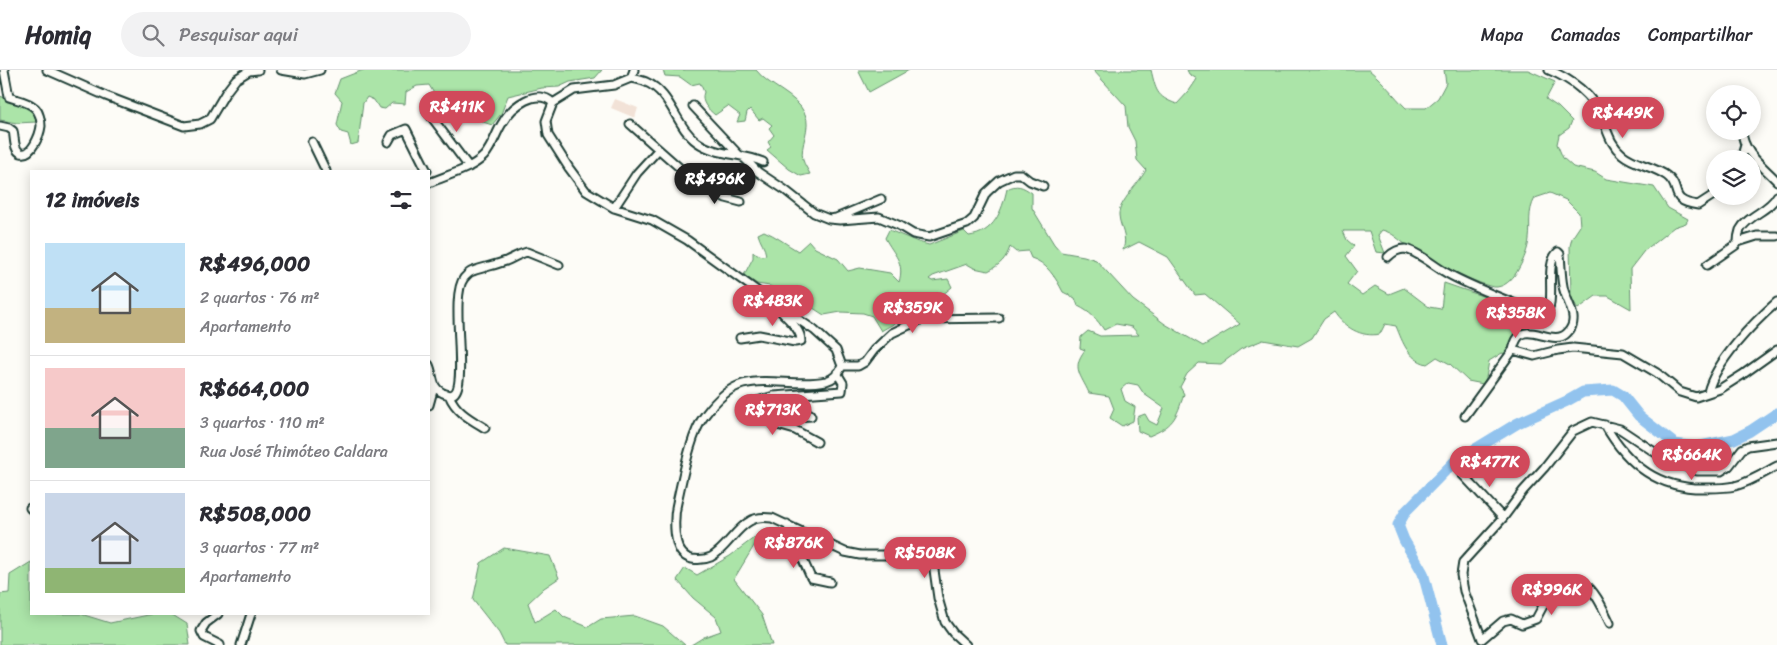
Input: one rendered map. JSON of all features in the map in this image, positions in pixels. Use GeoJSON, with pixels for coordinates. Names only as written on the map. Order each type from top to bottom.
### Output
{"type":"FeatureCollection","features":[{"type":"Feature","properties":{"kind":"street"},"geometry":{"type":"LineString","coordinates":[[0,126],[13,131],[15,144],[22,153],[31,150],[41,126],[40,117],[36,109],[29,103],[9,97],[4,70]]}},
{"type":"Feature","properties":{"kind":"street"},"geometry":{"type":"LineString","coordinates":[[47,70],[106,96],[184,126],[200,124],[210,119],[236,79],[249,71],[258,70]]}},
{"type":"Feature","properties":{"kind":"street"},"geometry":{"type":"LineString","coordinates":[[281,70],[306,74],[320,70]]}},
{"type":"Feature","properties":{"kind":"street"},"geometry":{"type":"LineString","coordinates":[[1549,70],[1577,86],[1592,101],[1602,117],[1611,142],[1622,155],[1667,176],[1672,182],[1677,196],[1686,203],[1698,205],[1706,200]]}},
{"type":"Feature","properties":{"kind":"street"},"geometry":{"type":"LineString","coordinates":[[763,162],[750,156],[708,149],[696,142],[678,119],[665,96],[633,74],[622,83],[574,90],[553,103],[546,121],[548,135],[568,168],[586,191],[614,208],[652,220],[687,240],[814,330],[836,350],[842,366]]}},
{"type":"Feature","properties":{"kind":"street"},"geometry":{"type":"LineString","coordinates":[[430,177],[469,167],[490,148],[503,121],[512,110],[533,97],[541,96],[548,98],[553,103]]}},
{"type":"Feature","properties":{"kind":"street"},"geometry":{"type":"LineString","coordinates":[[693,106],[758,172],[786,190],[814,214],[829,219],[879,217],[913,234],[929,237],[943,234],[967,224],[974,218],[986,194],[999,181],[1014,174],[1021,174],[1030,181],[1043,186]]}},
{"type":"Feature","properties":{"kind":"street"},"geometry":{"type":"LineString","coordinates":[[427,111],[469,167]]}},
{"type":"Feature","properties":{"kind":"street"},"geometry":{"type":"LineString","coordinates":[[630,124],[698,184],[726,198],[741,202]]}},
{"type":"Feature","properties":{"kind":"street"},"geometry":{"type":"LineString","coordinates":[[388,142],[392,135],[406,130],[426,170]]}},
{"type":"Feature","properties":{"kind":"street"},"geometry":{"type":"LineString","coordinates":[[1743,140],[1755,160],[1777,181]]}},
{"type":"Feature","properties":{"kind":"street"},"geometry":{"type":"LineString","coordinates":[[312,142],[326,170]]}},
{"type":"Feature","properties":{"kind":"street"},"geometry":{"type":"LineString","coordinates":[[1744,150],[1745,145]]}},
{"type":"Feature","properties":{"kind":"street"},"geometry":{"type":"LineString","coordinates":[[614,208],[636,173],[658,150]]}},
{"type":"Feature","properties":{"kind":"street"},"geometry":{"type":"LineString","coordinates":[[1738,242],[1740,230],[1771,204],[1777,196]]}},
{"type":"Feature","properties":{"kind":"street"},"geometry":{"type":"LineString","coordinates":[[829,219],[881,199]]}},
{"type":"Feature","properties":{"kind":"street"},"geometry":{"type":"LineString","coordinates":[[1707,265],[1738,242],[1757,236],[1777,236]]}},
{"type":"Feature","properties":{"kind":"street"},"geometry":{"type":"LineString","coordinates":[[1388,257],[1395,251],[1404,249],[1412,251],[1447,274],[1492,294],[1542,311],[1549,308],[1551,302],[1552,260],[1558,252],[1560,254],[1563,286],[1572,309],[1573,321],[1570,331],[1560,337],[1528,332],[1522,334],[1517,339],[1513,350],[1465,416]]}},
{"type":"Feature","properties":{"kind":"street"},"geometry":{"type":"LineString","coordinates":[[434,387],[438,391],[449,395],[454,394],[459,383],[457,312],[462,280],[474,270],[509,260],[527,252],[559,265]]}},
{"type":"Feature","properties":{"kind":"street"},"geometry":{"type":"LineString","coordinates":[[740,338],[759,335],[795,342],[801,341],[800,334],[795,326],[771,301]]}},
{"type":"Feature","properties":{"kind":"street"},"geometry":{"type":"LineString","coordinates":[[1708,392],[1711,380],[1718,367],[1777,302]]}},
{"type":"Feature","properties":{"kind":"street"},"geometry":{"type":"LineString","coordinates":[[842,366],[858,366],[866,362],[874,350],[892,333],[922,319],[999,318]]}},
{"type":"Feature","properties":{"kind":"street"},"geometry":{"type":"LineString","coordinates":[[1513,350],[1534,356],[1573,348],[1623,353],[1657,373],[1680,392],[1696,397],[1720,389],[1742,376],[1777,350]]}},
{"type":"Feature","properties":{"kind":"street"},"geometry":{"type":"LineString","coordinates":[[842,366],[837,374],[827,381],[792,383],[754,382],[741,384],[730,390],[703,416],[695,434],[674,514],[675,533],[681,551],[688,558],[701,560],[712,556],[750,520],[763,517],[772,518],[787,524],[845,552],[867,555],[916,555],[927,558],[932,563],[938,598],[945,622],[953,634],[966,645]]}},
{"type":"Feature","properties":{"kind":"street"},"geometry":{"type":"LineString","coordinates":[[430,367],[433,374],[434,387],[430,401]]}},
{"type":"Feature","properties":{"kind":"street"},"geometry":{"type":"LineString","coordinates":[[754,402],[774,396],[842,391],[842,383],[837,374]]}},
{"type":"Feature","properties":{"kind":"street"},"geometry":{"type":"LineString","coordinates":[[449,395],[458,411],[485,428]]}},
{"type":"Feature","properties":{"kind":"street"},"geometry":{"type":"LineString","coordinates":[[774,396],[811,416],[776,418],[774,424],[795,430],[817,442]]}},
{"type":"Feature","properties":{"kind":"street"},"geometry":{"type":"LineString","coordinates":[[1610,624],[1589,586],[1584,583],[1578,583],[1544,604],[1536,619],[1522,624],[1511,619],[1503,621],[1481,642],[1464,591],[1461,568],[1463,562],[1503,518],[1573,430],[1592,422],[1620,429],[1662,457],[1697,471],[1721,471],[1729,466],[1742,449],[1748,446],[1777,442]]}},
{"type":"Feature","properties":{"kind":"street"},"geometry":{"type":"LineString","coordinates":[[1605,425],[1615,442],[1633,463],[1651,475],[1673,485],[1689,489],[1735,486],[1760,476],[1777,466]]}},
{"type":"Feature","properties":{"kind":"street"},"geometry":{"type":"LineString","coordinates":[[1462,474],[1503,518]]}},
{"type":"Feature","properties":{"kind":"street"},"geometry":{"type":"LineString","coordinates":[[787,524],[811,578],[830,582]]}},
{"type":"Feature","properties":{"kind":"street"},"geometry":{"type":"LineString","coordinates":[[217,615],[206,623],[201,631],[204,637],[220,645]]}},
{"type":"Feature","properties":{"kind":"street"},"geometry":{"type":"LineString","coordinates":[[241,645],[250,615]]}},
{"type":"Feature","properties":{"kind":"shaded area"},"geometry":{"type":"Polygon","coordinates":[[[615,99],[638,108],[635,118],[611,108],[615,99]]]}},
{"type":"Feature","properties":{"kind":"green space"},"geometry":{"type":"Polygon","coordinates":[[[363,70],[602,70],[595,78],[570,82],[559,87],[542,88],[508,96],[501,114],[492,125],[483,122],[473,115],[457,112],[456,99],[438,100],[429,85],[417,86],[406,92],[405,104],[392,103],[385,109],[379,108],[374,100],[367,97],[363,103],[358,143],[351,145],[348,134],[341,132],[337,125],[342,101],[335,93],[340,79],[363,70]]]}},
{"type":"Feature","properties":{"kind":"green space"},"geometry":{"type":"Polygon","coordinates":[[[663,70],[756,70],[761,76],[795,101],[805,114],[807,125],[802,154],[810,174],[801,176],[789,169],[767,150],[771,147],[768,142],[774,135],[769,128],[772,125],[763,118],[759,120],[750,109],[747,112],[745,121],[737,122],[740,115],[728,106],[715,115],[707,108],[704,102],[704,92],[700,83],[691,85],[680,77],[665,76],[663,70]]]}},
{"type":"Feature","properties":{"kind":"green space"},"geometry":{"type":"Polygon","coordinates":[[[858,70],[909,70],[869,92],[858,70]]]}},
{"type":"Feature","properties":{"kind":"green space"},"geometry":{"type":"Polygon","coordinates":[[[1093,70],[1151,70],[1158,92],[1165,99],[1177,104],[1197,79],[1189,74],[1187,70],[1369,70],[1406,108],[1426,108],[1438,98],[1446,83],[1444,70],[1528,70],[1555,82],[1546,99],[1558,107],[1572,121],[1569,128],[1559,135],[1557,144],[1563,158],[1573,167],[1595,172],[1606,179],[1654,187],[1668,208],[1688,219],[1686,223],[1674,227],[1644,251],[1630,269],[1631,309],[1608,296],[1596,296],[1578,309],[1571,297],[1570,246],[1572,238],[1580,226],[1579,213],[1566,200],[1550,193],[1535,198],[1531,208],[1530,233],[1524,258],[1513,277],[1504,285],[1497,287],[1480,283],[1453,271],[1386,231],[1382,230],[1378,235],[1385,253],[1376,252],[1369,231],[1343,231],[1347,240],[1354,246],[1346,256],[1357,271],[1347,284],[1362,295],[1375,286],[1389,294],[1404,288],[1429,307],[1441,309],[1444,283],[1532,315],[1529,328],[1517,331],[1506,354],[1502,353],[1489,361],[1483,384],[1468,381],[1450,364],[1437,357],[1427,364],[1420,362],[1407,350],[1396,326],[1385,324],[1380,334],[1360,333],[1348,327],[1334,312],[1324,319],[1312,338],[1298,346],[1263,340],[1241,349],[1221,364],[1199,363],[1187,374],[1180,387],[1184,394],[1176,416],[1169,425],[1149,436],[1138,431],[1137,417],[1145,414],[1149,421],[1157,425],[1164,408],[1144,394],[1138,385],[1128,383],[1121,389],[1125,401],[1135,407],[1133,421],[1122,426],[1110,418],[1114,409],[1109,396],[1089,393],[1078,367],[1085,350],[1080,348],[1081,337],[1088,331],[1100,336],[1139,335],[1132,327],[1116,324],[1104,330],[1093,316],[1078,306],[1075,298],[1063,292],[1050,271],[1041,263],[1031,258],[1028,251],[1016,252],[1010,247],[1002,261],[988,271],[974,268],[967,264],[933,276],[929,279],[932,281],[948,279],[952,287],[920,313],[881,331],[872,316],[863,313],[841,312],[824,315],[799,299],[799,292],[782,295],[770,286],[757,284],[744,275],[753,258],[753,252],[762,256],[766,255],[758,234],[764,231],[798,251],[809,241],[815,248],[838,259],[848,271],[860,268],[890,273],[899,282],[900,264],[885,238],[889,230],[929,245],[964,231],[969,236],[978,234],[991,226],[996,220],[1007,189],[1020,186],[1032,193],[1032,208],[1061,252],[1096,260],[1133,300],[1165,324],[1203,346],[1240,324],[1205,294],[1195,295],[1168,257],[1139,242],[1123,250],[1125,240],[1119,215],[1120,210],[1146,170],[1137,160],[1135,141],[1128,127],[1126,106],[1093,70]]]}},
{"type":"Feature","properties":{"kind":"green space"},"geometry":{"type":"Polygon","coordinates":[[[0,96],[35,110],[36,122],[17,123],[0,120],[0,96]]]}},
{"type":"Feature","properties":{"kind":"green space"},"geometry":{"type":"Polygon","coordinates":[[[763,531],[734,579],[762,615],[772,645],[691,645],[704,637],[721,631],[716,617],[693,598],[677,580],[685,568],[697,575],[730,556],[763,531]]]}},
{"type":"Feature","properties":{"kind":"green space"},"geometry":{"type":"Polygon","coordinates":[[[504,548],[550,556],[559,578],[544,588],[528,603],[535,622],[556,609],[564,617],[588,627],[601,619],[635,616],[663,626],[685,645],[505,645],[499,633],[473,600],[481,563],[504,548]]]}},
{"type":"Feature","properties":{"kind":"green space"},"geometry":{"type":"Polygon","coordinates":[[[30,563],[30,615],[84,615],[110,623],[148,615],[173,615],[187,624],[190,645],[0,645],[0,594],[9,593],[10,575],[30,563]]]}},
{"type":"Feature","properties":{"kind":"waterway"},"geometry":{"type":"LineString","coordinates":[[1442,645],[1423,573],[1404,540],[1398,525],[1406,511],[1454,462],[1518,423],[1583,392],[1613,390],[1623,396],[1639,416],[1675,444],[1696,447],[1734,439],[1777,413]]}}]}
